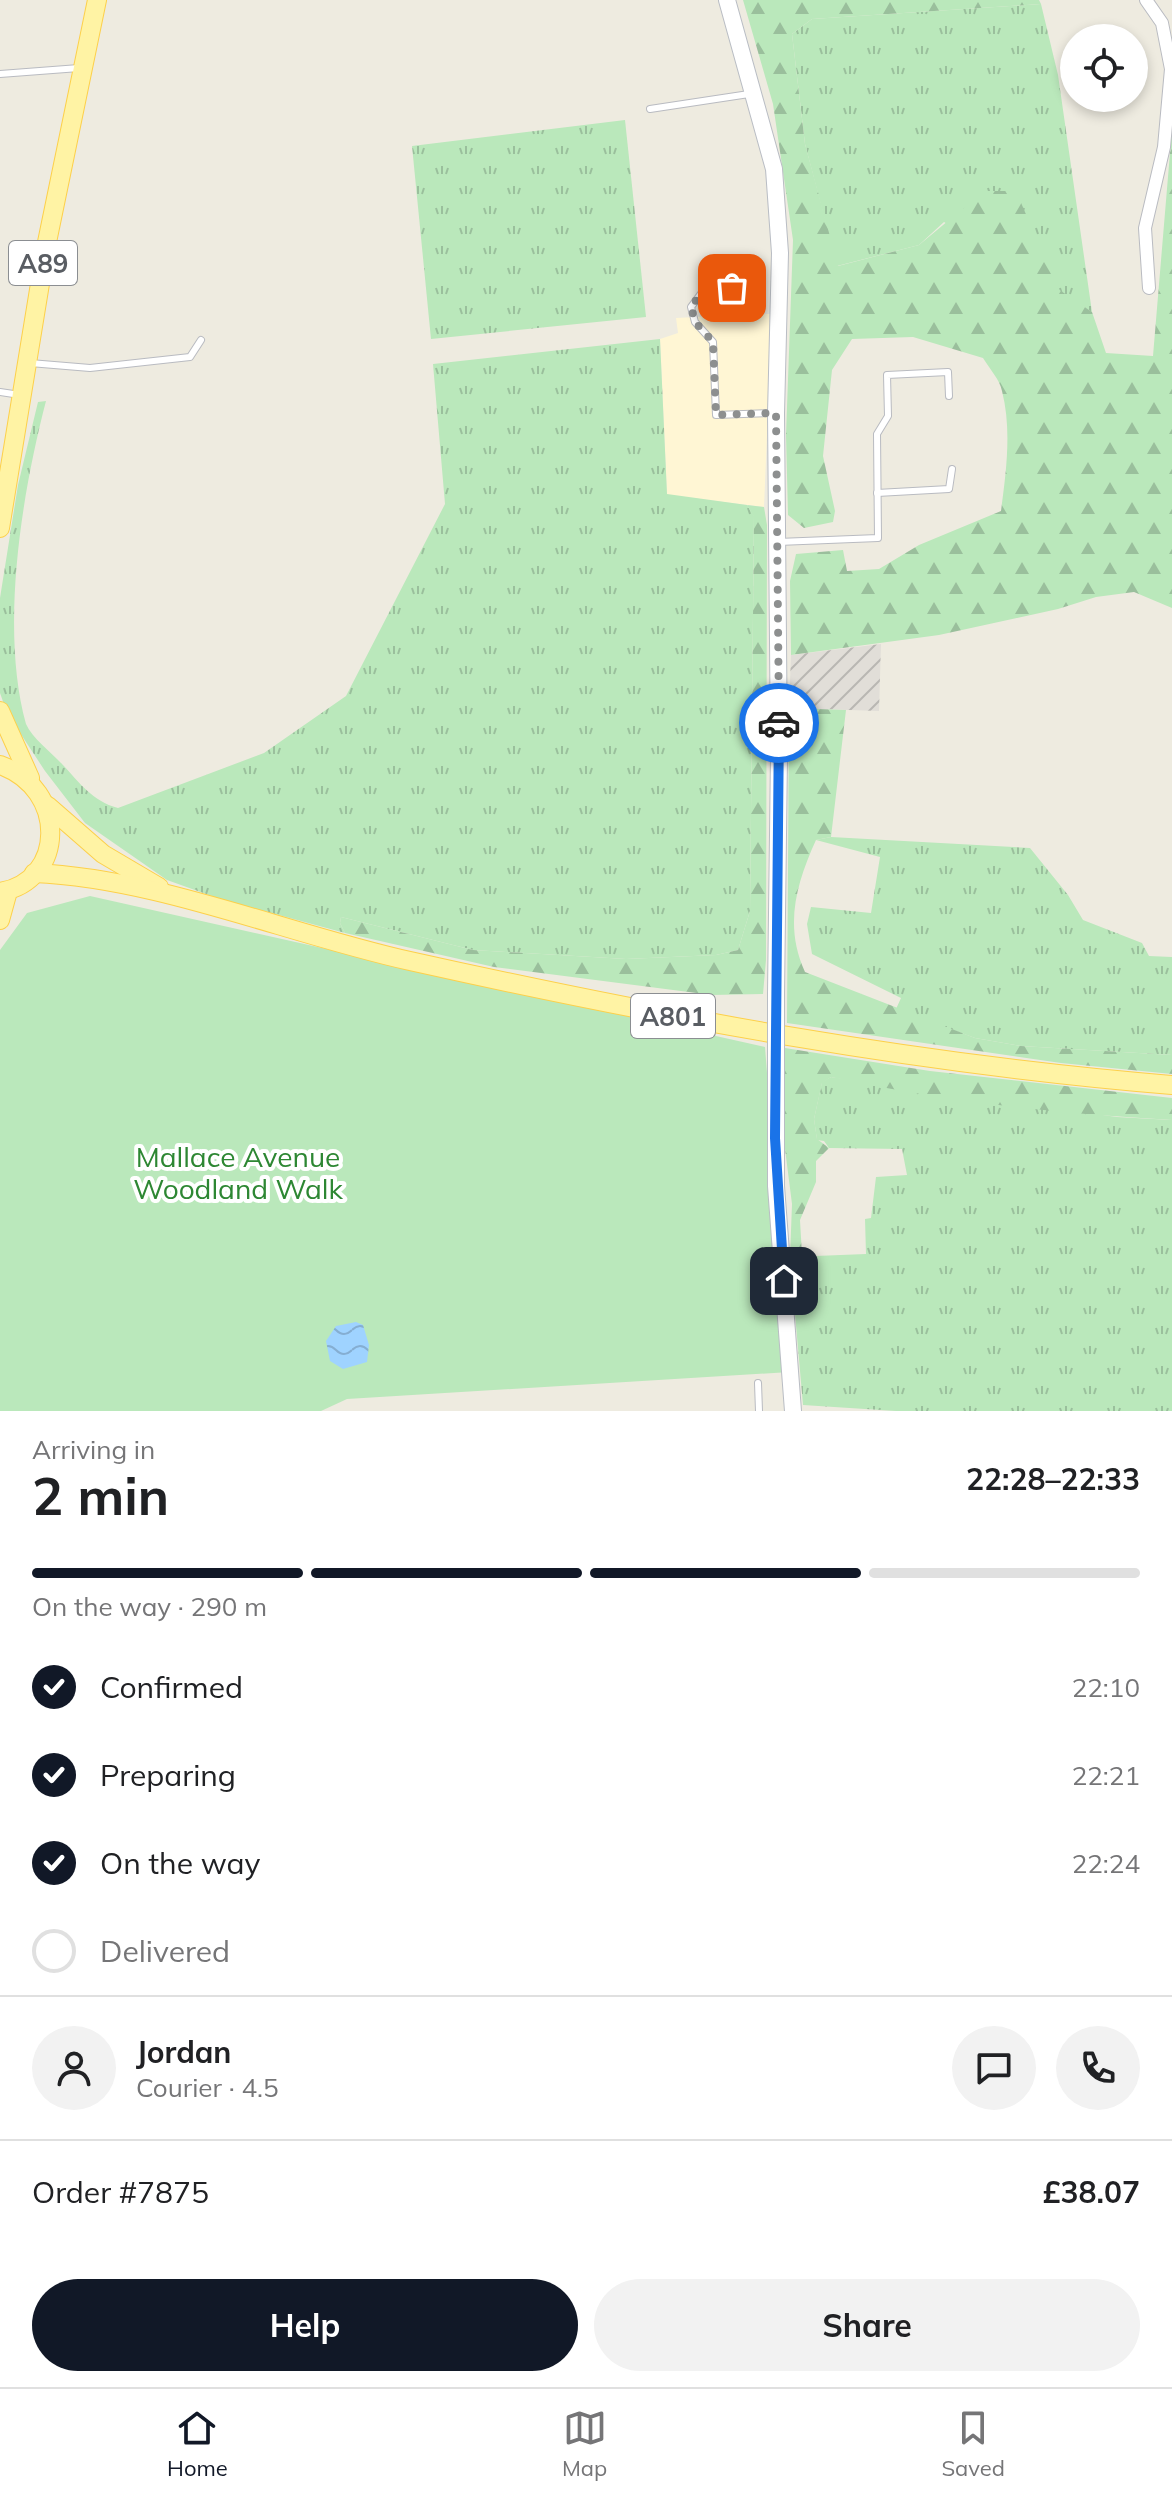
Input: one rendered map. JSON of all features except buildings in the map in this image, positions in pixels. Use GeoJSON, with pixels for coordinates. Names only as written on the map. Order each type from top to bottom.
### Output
{"type":"FeatureCollection","features":[{"type":"Feature","properties":{"kind":"main road","name":"A89"},"geometry":{"type":"LineString","coordinates":[[0,528],[26,363],[97,0]]}},
{"type":"Feature","properties":{"kind":"main road"},"geometry":{"type":"LineString","coordinates":[[727,0],[774,169],[780,253],[776,413],[776,1186],[793,1409]]}},
{"type":"Feature","properties":{"kind":"main road"},"geometry":{"type":"LineString","coordinates":[[0,711],[31,780],[48,806],[50,843],[34,873],[4,892],[0,920]]}},
{"type":"Feature","properties":{"kind":"main road"},"geometry":{"type":"LineString","coordinates":[[0,765],[31,780]]}},
{"type":"Feature","properties":{"kind":"main road","name":"A801"},"geometry":{"type":"LineString","coordinates":[[48,806],[103,854],[182,900]]}},
{"type":"Feature","properties":{"kind":"main road","name":"A801"},"geometry":{"type":"LineString","coordinates":[[34,873],[103,878],[403,960],[658,1013],[951,1061],[1172,1085]]}},
{"type":"Feature","properties":{"kind":"street"},"geometry":{"type":"LineString","coordinates":[[1146,0],[1162,23],[1171,69],[1164,147],[1145,228],[1149,288]]}},
{"type":"Feature","properties":{"kind":"lane"},"geometry":{"type":"LineString","coordinates":[[0,74],[83,67]]}},
{"type":"Feature","properties":{"kind":"lane"},"geometry":{"type":"LineString","coordinates":[[650,109],[753,93]]}},
{"type":"Feature","properties":{"kind":"lane"},"geometry":{"type":"LineString","coordinates":[[751,289],[706,287],[691,307],[695,322],[713,342],[716,415],[776,413]]}},
{"type":"Feature","properties":{"kind":"lane"},"geometry":{"type":"LineString","coordinates":[[26,363],[90,368],[190,357],[201,340]]}},
{"type":"Feature","properties":{"kind":"lane"},"geometry":{"type":"LineString","coordinates":[[778,542],[878,538],[877,434],[888,416],[887,375],[948,372],[949,396]]}},
{"type":"Feature","properties":{"kind":"lane"},"geometry":{"type":"LineString","coordinates":[[0,392],[21,395]]}},
{"type":"Feature","properties":{"kind":"lane"},"geometry":{"type":"LineString","coordinates":[[877,493],[949,489],[952,469]]}},
{"type":"Feature","properties":{"kind":"lane"},"geometry":{"type":"LineString","coordinates":[[758,1383],[759,1411]]}},
{"type":"Feature","properties":{"kind":"shaded area"},"geometry":{"type":"Polygon","coordinates":[[[772,314],[764,507],[667,495],[660,339],[678,333],[676,318],[772,314]]]}},
{"type":"Feature","properties":{"kind":"shaded area"},"geometry":{"type":"Polygon","coordinates":[[[881,644],[879,711],[789,708],[791,655],[881,644]]]}},
{"type":"Feature","properties":{"kind":"green space"},"geometry":{"type":"Polygon","coordinates":[[[743,0],[1039,0],[1041,4],[812,19],[792,34],[805,144],[838,266],[919,245],[984,191],[1016,191],[1058,289],[1092,312],[1106,353],[1153,356],[1172,129],[1172,608],[1134,592],[1096,597],[1058,609],[939,635],[791,655],[790,581],[796,554],[843,550],[847,571],[879,569],[919,545],[1001,511],[1007,421],[1001,387],[983,358],[913,337],[852,339],[832,370],[823,456],[835,511],[833,522],[804,528],[788,515],[786,435],[793,240],[773,104],[743,0]]]}},
{"type":"Feature","properties":{"kind":"green space"},"geometry":{"type":"Polygon","coordinates":[[[1041,4],[1058,75],[1060,112],[1063,112],[1092,312],[944,222],[919,245],[837,266],[805,144],[792,34],[812,19],[1041,4]]]}},
{"type":"Feature","properties":{"kind":"green space"},"geometry":{"type":"Polygon","coordinates":[[[625,120],[646,317],[431,339],[412,146],[625,120]]]}},
{"type":"Feature","properties":{"kind":"green space"},"geometry":{"type":"Polygon","coordinates":[[[660,339],[667,494],[747,505],[754,516],[750,911],[738,950],[716,955],[626,959],[473,950],[341,917],[340,923],[345,933],[220,899],[167,880],[85,823],[45,771],[7,713],[0,693],[0,598],[18,485],[38,402],[46,401],[29,479],[17,563],[14,606],[18,687],[26,724],[33,734],[87,790],[101,801],[118,808],[264,753],[346,696],[445,504],[433,364],[660,339]]]}},
{"type":"Feature","properties":{"kind":"green space"},"geometry":{"type":"Polygon","coordinates":[[[747,505],[764,507],[767,525],[766,960],[763,994],[712,995],[494,967],[345,933],[340,923],[341,917],[473,950],[626,959],[716,955],[738,950],[750,911],[754,517],[747,505]]]}},
{"type":"Feature","properties":{"kind":"green space"},"geometry":{"type":"Polygon","coordinates":[[[789,708],[846,710],[831,837],[816,840],[795,905],[795,938],[805,972],[975,1038],[1021,1046],[1172,1055],[1172,1074],[1061,1063],[787,1023],[789,708]]]}},
{"type":"Feature","properties":{"kind":"green space"},"geometry":{"type":"Polygon","coordinates":[[[831,837],[1030,848],[1068,895],[1083,920],[1142,943],[1149,956],[1172,957],[1172,1055],[1021,1046],[975,1038],[896,1009],[901,998],[812,954],[807,924],[811,907],[871,913],[880,857],[816,840],[831,837]]]}},
{"type":"Feature","properties":{"kind":"green space","name":"Mallace Avenue Woodland Walk"},"geometry":{"type":"Polygon","coordinates":[[[90,896],[765,1047],[790,1372],[347,1399],[321,1411],[0,1411],[0,950],[27,913],[90,896]]]}},
{"type":"Feature","properties":{"kind":"green space"},"geometry":{"type":"Polygon","coordinates":[[[785,1048],[930,1071],[1172,1098],[1172,1120],[1001,1105],[831,1077],[822,1083],[814,1119],[817,1139],[829,1148],[816,1161],[816,1182],[800,1220],[802,1255],[795,1259],[790,1257],[792,1204],[785,1149],[785,1048]]]}},
{"type":"Feature","properties":{"kind":"green space"},"geometry":{"type":"Polygon","coordinates":[[[831,1077],[1117,1117],[1172,1120],[1172,1411],[896,1411],[803,1405],[790,1257],[866,1254],[865,1219],[871,1218],[876,1177],[907,1175],[902,1149],[829,1148],[824,1141],[817,1140],[814,1119],[822,1082],[831,1077]]]}},
{"type":"Feature","properties":{"kind":"water"},"geometry":{"type":"Polygon","coordinates":[[[356,1322],[363,1325],[369,1345],[367,1362],[343,1369],[330,1361],[326,1341],[336,1326],[356,1322]]]}},
{"type":"Feature","properties":{"kind":"way so far"},"geometry":{"type":"LineString","coordinates":[[732,288],[706,287],[691,307],[695,322],[713,342],[716,415],[776,413],[779,723]]}},
{"type":"Feature","properties":{"kind":"route"},"geometry":{"type":"LineString","coordinates":[[779,723],[775,1138],[784,1281]]}}]}
